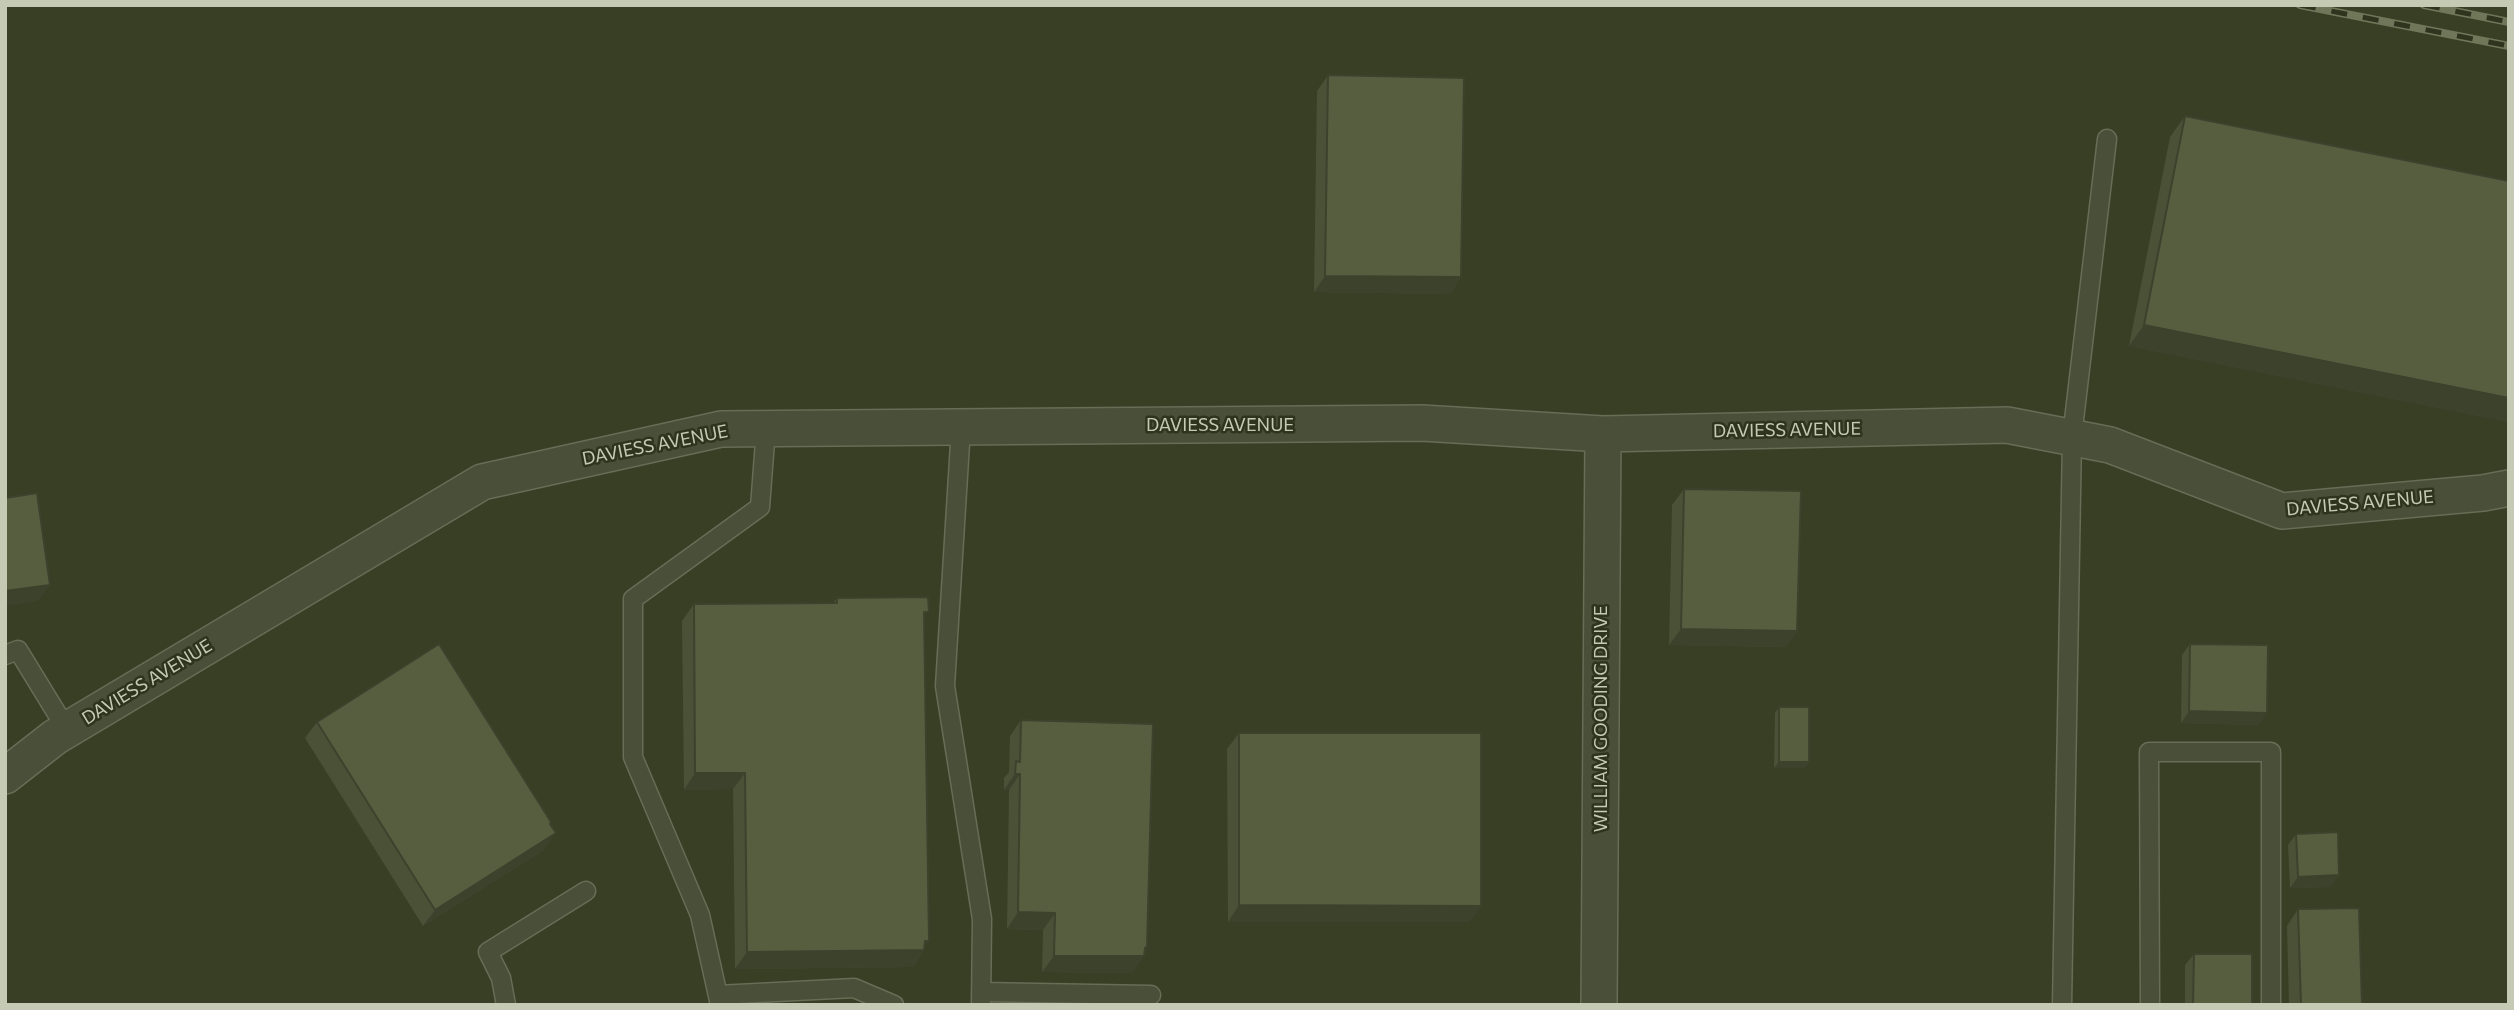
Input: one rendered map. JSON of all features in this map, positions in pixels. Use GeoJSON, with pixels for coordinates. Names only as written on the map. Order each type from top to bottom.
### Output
{"type":"FeatureCollection","features":[{"type":"Feature","properties":{"kind":"street","name":"DAVIESS AVENUE"},"geometry":{"type":"LineString","coordinates":[[5,776],[67,730],[482,482],[722,429],[1422,423],[1603,434],[2007,425],[2110,445],[2282,511],[2483,493],[2509,488]]}},
{"type":"Feature","properties":{"kind":"street","name":"WILLIAM GOODING DRIVE"},"geometry":{"type":"LineString","coordinates":[[1599,1005],[1603,434]]}},
{"type":"Feature","properties":{"kind":"lane"},"geometry":{"type":"LineString","coordinates":[[2062,1005],[2073,437],[2107,139]]}},
{"type":"Feature","properties":{"kind":"lane"},"geometry":{"type":"LineString","coordinates":[[961,427],[946,686],[982,919],[981,998],[1151,995]]}},
{"type":"Feature","properties":{"kind":"lane"},"geometry":{"type":"LineString","coordinates":[[766,428],[760,508],[633,599],[633,757],[701,915],[719,1000],[854,988],[894,1005]]}},
{"type":"Feature","properties":{"kind":"lane"},"geometry":{"type":"LineString","coordinates":[[5,655],[18,650],[67,730]]}},
{"type":"Feature","properties":{"kind":"lane"},"geometry":{"type":"LineString","coordinates":[[2150,1005],[2149,752],[2271,752],[2271,1005]]}},
{"type":"Feature","properties":{"kind":"lane"},"geometry":{"type":"LineString","coordinates":[[506,1005],[501,978],[488,952],[586,891]]}},
{"type":"Feature","properties":{"kind":"building"},"geometry":{"type":"Polygon","coordinates":[[[1328,75],[1464,78],[1461,277],[1325,276],[1328,75]]]}},
{"type":"Feature","properties":{"kind":"building"},"geometry":{"type":"Polygon","coordinates":[[[2185,116],[2509,181],[2509,398],[2144,325],[2185,116]]]}},
{"type":"Feature","properties":{"kind":"building"},"geometry":{"type":"Polygon","coordinates":[[[1684,489],[1801,491],[1797,631],[1681,629],[1684,489]]]}},
{"type":"Feature","properties":{"kind":"building"},"geometry":{"type":"Polygon","coordinates":[[[37,493],[50,585],[5,591],[5,498],[37,493]]]}},
{"type":"Feature","properties":{"kind":"building"},"geometry":{"type":"Polygon","coordinates":[[[928,597],[929,612],[924,612],[929,941],[925,941],[924,950],[747,952],[745,773],[695,773],[694,604],[837,603],[837,598],[928,597]]]}},
{"type":"Feature","properties":{"kind":"building"},"geometry":{"type":"Polygon","coordinates":[[[439,644],[556,833],[435,910],[317,722],[439,644]]]}},
{"type":"Feature","properties":{"kind":"building"},"geometry":{"type":"Polygon","coordinates":[[[2190,644],[2268,645],[2267,713],[2189,711],[2190,644]]]}},
{"type":"Feature","properties":{"kind":"building"},"geometry":{"type":"Polygon","coordinates":[[[1779,707],[1809,707],[1809,762],[1779,762],[1779,707]]]}},
{"type":"Feature","properties":{"kind":"building"},"geometry":{"type":"Polygon","coordinates":[[[1021,720],[1153,724],[1147,947],[1144,956],[1054,956],[1055,913],[1018,912],[1020,774],[1015,774],[1016,761],[1020,762],[1021,720]]]}},
{"type":"Feature","properties":{"kind":"building"},"geometry":{"type":"Polygon","coordinates":[[[1239,733],[1481,733],[1481,906],[1239,905],[1239,733]]]}},
{"type":"Feature","properties":{"kind":"building"},"geometry":{"type":"Polygon","coordinates":[[[2338,832],[2339,875],[2298,877],[2296,834],[2338,832]]]}},
{"type":"Feature","properties":{"kind":"building"},"geometry":{"type":"Polygon","coordinates":[[[2359,908],[2362,1005],[2301,1005],[2298,909],[2359,908]]]}},
{"type":"Feature","properties":{"kind":"building"},"geometry":{"type":"Polygon","coordinates":[[[2194,954],[2252,954],[2252,1005],[2193,1005],[2194,954]]]}},
{"type":"Feature","properties":{"kind":"railway"},"geometry":{"type":"LineString","coordinates":[[2300,5],[2509,46]]}},
{"type":"Feature","properties":{"kind":"railway"},"geometry":{"type":"LineString","coordinates":[[2424,5],[2509,22]]}}]}
